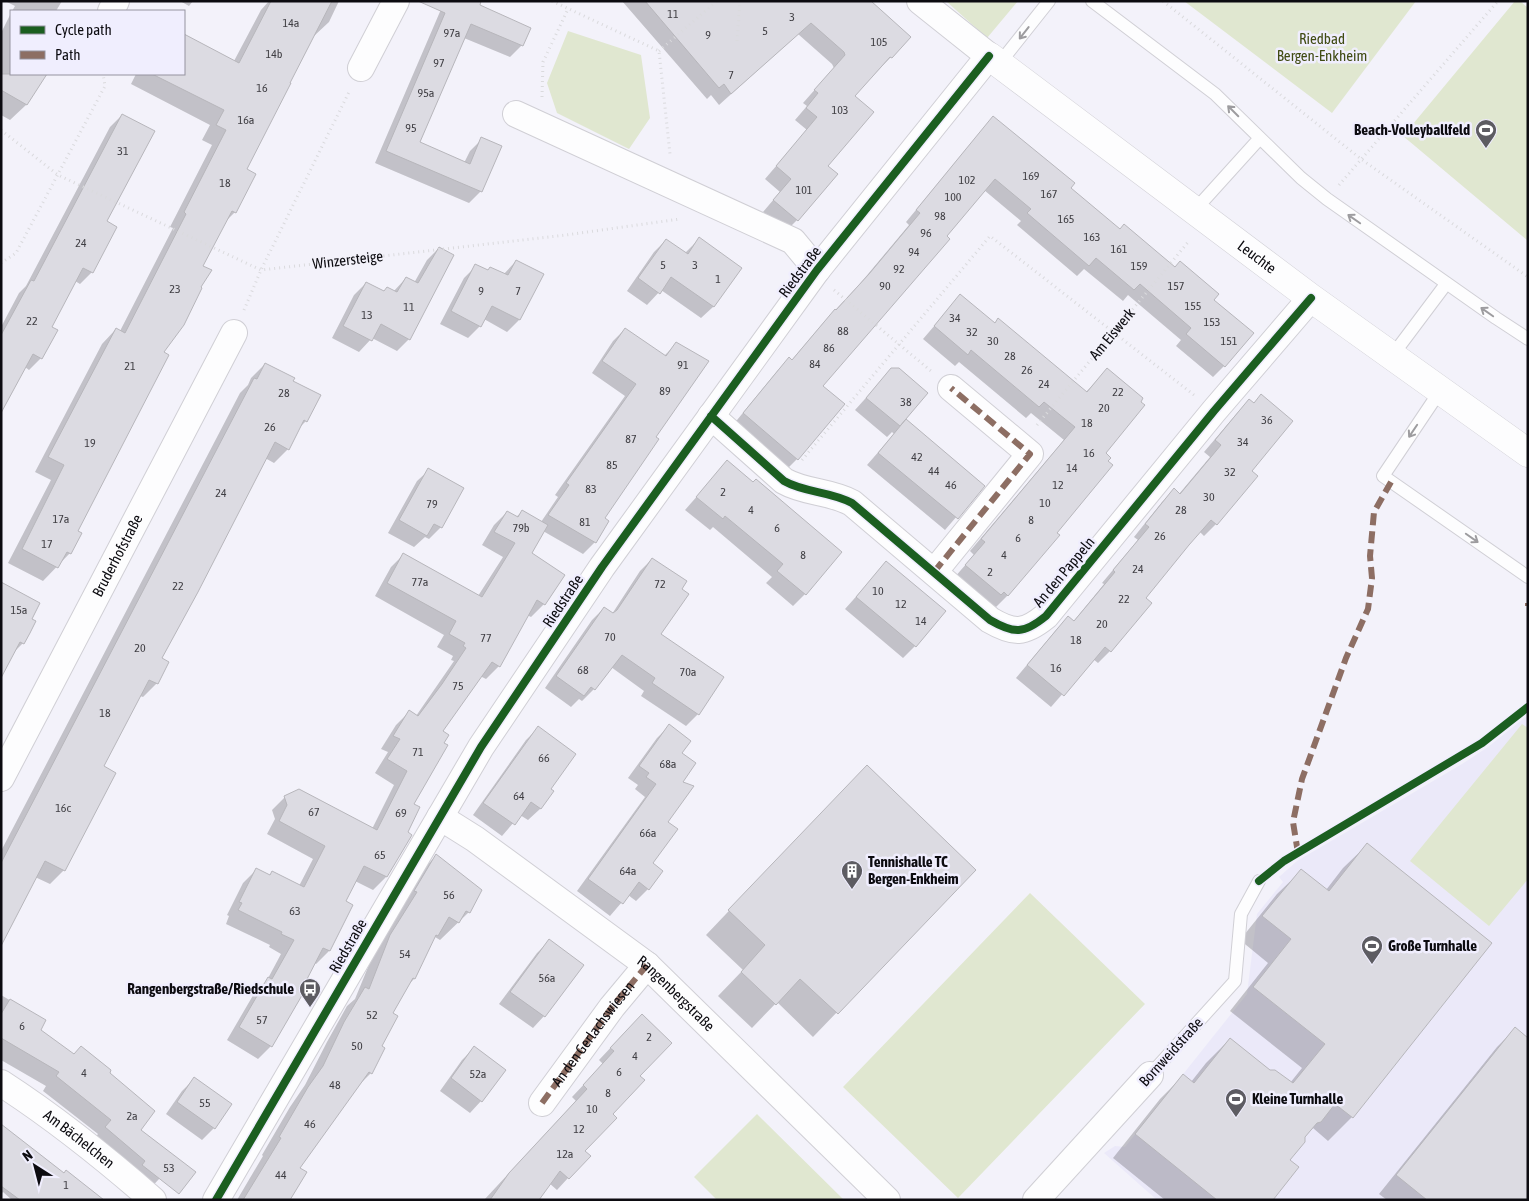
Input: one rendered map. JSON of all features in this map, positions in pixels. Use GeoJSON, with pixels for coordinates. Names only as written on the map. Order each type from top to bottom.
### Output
{"type":"FeatureCollection","features":[{"type":"Feature","properties":{"kind":"street"},"geometry":{"type":"LineString","coordinates":[[362,68],[396,1]]}},
{"type":"Feature","properties":{"kind":"street"},"geometry":{"type":"LineString","coordinates":[[920,1],[994,60]]}},
{"type":"Feature","properties":{"kind":"street","name":"Leuchte"},"geometry":{"type":"LineString","coordinates":[[994,60],[1311,298],[1528,453]]}},
{"type":"Feature","properties":{"kind":"street","name":"Riedstraße"},"geometry":{"type":"LineString","coordinates":[[216,1200],[481,747],[602,567],[817,270],[994,60]]}},
{"type":"Feature","properties":{"kind":"street"},"geometry":{"type":"LineString","coordinates":[[516,114],[793,241],[817,270]]}},
{"type":"Feature","properties":{"kind":"street","name":"An den Pappeln"},"geometry":{"type":"LineString","coordinates":[[711,416],[784,480],[795,487],[838,497],[852,503],[990,620],[1005,629],[1014,631],[1026,629],[1036,625],[1046,616],[1214,411],[1311,298]]}},
{"type":"Feature","properties":{"kind":"street","name":"Bruderhofstraße"},"geometry":{"type":"LineString","coordinates":[[1,778],[234,333]]}},
{"type":"Feature","properties":{"kind":"street"},"geometry":{"type":"LineString","coordinates":[[934,572],[1030,454],[951,388]]}},
{"type":"Feature","properties":{"kind":"street","name":"Rangenbergstraße"},"geometry":{"type":"LineString","coordinates":[[440,817],[475,839],[647,965],[887,1200]]}},
{"type":"Feature","properties":{"kind":"street","name":"An den Gerlachswiesen"},"geometry":{"type":"LineString","coordinates":[[542,1103],[612,1007],[647,965]]}},
{"type":"Feature","properties":{"kind":"street","name":"Bornweidstraße"},"geometry":{"type":"LineString","coordinates":[[1036,1200],[1150,1075]]}},
{"type":"Feature","properties":{"kind":"street","name":"Am Bächelchen"},"geometry":{"type":"LineString","coordinates":[[1,1083],[47,1115],[130,1179],[153,1200]]}},
{"type":"Feature","properties":{"kind":"lane"},"geometry":{"type":"LineString","coordinates":[[994,60],[1049,1]]}},
{"type":"Feature","properties":{"kind":"lane"},"geometry":{"type":"LineString","coordinates":[[1092,1],[1215,94],[1301,178],[1327,199],[1446,284],[1528,339]]}},
{"type":"Feature","properties":{"kind":"lane"},"geometry":{"type":"LineString","coordinates":[[1200,215],[1260,138]]}},
{"type":"Feature","properties":{"kind":"lane"},"geometry":{"type":"LineString","coordinates":[[1392,356],[1446,284]]}},
{"type":"Feature","properties":{"kind":"lane"},"geometry":{"type":"LineString","coordinates":[[1440,391],[1383,476],[1528,577]]}},
{"type":"Feature","properties":{"kind":"lane","name":"Bornweidstraße"},"geometry":{"type":"LineString","coordinates":[[1150,1075],[1236,981],[1241,914],[1259,882]]}},
{"type":"Feature","properties":{"kind":"path"},"geometry":{"type":"LineString","coordinates":[[552,1],[659,51]]}},
{"type":"Feature","properties":{"kind":"path"},"geometry":{"type":"LineString","coordinates":[[659,51],[717,1]]}},
{"type":"Feature","properties":{"kind":"path"},"geometry":{"type":"LineString","coordinates":[[737,41],[740,1]]}},
{"type":"Feature","properties":{"kind":"path"},"geometry":{"type":"LineString","coordinates":[[1163,1],[1361,159],[1528,277]]}},
{"type":"Feature","properties":{"kind":"path"},"geometry":{"type":"LineString","coordinates":[[1327,199],[1498,1]]}},
{"type":"Feature","properties":{"kind":"path"},"geometry":{"type":"LineString","coordinates":[[563,134],[542,97],[542,62],[568,9]]}},
{"type":"Feature","properties":{"kind":"path"},"geometry":{"type":"LineString","coordinates":[[659,51],[669,153],[684,190]]}},
{"type":"Feature","properties":{"kind":"path"},"geometry":{"type":"LineString","coordinates":[[234,333],[261,270],[362,68]]}},
{"type":"Feature","properties":{"kind":"path"},"geometry":{"type":"LineString","coordinates":[[1,263],[16,253],[105,86],[103,75]]}},
{"type":"Feature","properties":{"kind":"path"},"geometry":{"type":"LineString","coordinates":[[1,130],[58,175],[261,270]]}},
{"type":"Feature","properties":{"kind":"path"},"geometry":{"type":"LineString","coordinates":[[784,480],[990,236],[1214,411]]}},
{"type":"Feature","properties":{"kind":"path"},"geometry":{"type":"LineString","coordinates":[[817,270],[834,290],[951,388]]}},
{"type":"Feature","properties":{"kind":"shaded area"},"geometry":{"type":"Polygon","coordinates":[[[1528,715],[1528,1200],[1157,1200],[1104,1153],[1115,1146],[1125,1147],[1247,994],[1257,914],[1283,882],[1279,877],[1297,861],[1462,764],[1488,747],[1528,715]]]}},
{"type":"Feature","properties":{"kind":"green space"},"geometry":{"type":"Polygon","coordinates":[[[946,1],[1018,1],[987,38],[946,1]]]}},
{"type":"Feature","properties":{"kind":"green space","name":"Riedbad Bergen-Enkheim"},"geometry":{"type":"Polygon","coordinates":[[[1184,1],[1416,1],[1332,113],[1184,1]]]}},
{"type":"Feature","properties":{"kind":"green space"},"geometry":{"type":"Polygon","coordinates":[[[1515,1],[1520,1],[1528,8],[1527,240],[1403,136],[1515,1]]]}},
{"type":"Feature","properties":{"kind":"green space"},"geometry":{"type":"Polygon","coordinates":[[[568,31],[641,55],[650,118],[629,149],[557,113],[547,83],[568,31]]]}},
{"type":"Feature","properties":{"kind":"green space"},"geometry":{"type":"Polygon","coordinates":[[[1522,724],[1528,728],[1528,879],[1489,926],[1410,861],[1522,724]]]}},
{"type":"Feature","properties":{"kind":"green space"},"geometry":{"type":"Polygon","coordinates":[[[1030,893],[1145,1004],[958,1198],[843,1087],[1030,893]]]}},
{"type":"Feature","properties":{"kind":"green space"},"geometry":{"type":"Polygon","coordinates":[[[757,1114],[844,1200],[717,1200],[694,1177],[757,1114]]]}},
{"type":"Feature","properties":{"kind":"building"},"geometry":{"type":"Polygon","coordinates":[[[271,1],[332,1],[247,169],[256,174],[236,213],[232,211],[203,266],[212,270],[201,287],[184,325],[164,352],[169,355],[78,531],[82,533],[71,554],[67,552],[58,568],[22,549],[64,465],[48,457],[116,328],[125,333],[186,214],[184,212],[226,130],[216,125],[224,110],[154,75],[185,75],[185,35],[239,63],[271,1]]]}},
{"type":"Feature","properties":{"kind":"building"},"geometry":{"type":"Polygon","coordinates":[[[418,1],[481,1],[480,5],[531,28],[523,46],[471,24],[420,142],[470,164],[481,137],[502,146],[482,192],[386,151],[445,13],[418,1]]]}},
{"type":"Feature","properties":{"kind":"building"},"geometry":{"type":"Polygon","coordinates":[[[645,1],[871,1],[911,37],[855,96],[874,112],[828,166],[838,174],[798,221],[773,200],[791,179],[776,166],[817,117],[806,108],[818,93],[814,90],[845,55],[844,52],[811,23],[731,94],[724,84],[719,88],[645,1]]]}},
{"type":"Feature","properties":{"kind":"building"},"geometry":{"type":"Polygon","coordinates":[[[1,74],[46,75],[27,105],[1,90],[1,74]]]}},
{"type":"Feature","properties":{"kind":"building"},"geometry":{"type":"Polygon","coordinates":[[[122,114],[155,131],[107,221],[117,227],[93,273],[83,268],[52,327],[58,330],[42,359],[33,354],[1,413],[1,335],[31,280],[34,281],[122,114]]]}},
{"type":"Feature","properties":{"kind":"building"},"geometry":{"type":"Polygon","coordinates":[[[993,116],[1075,183],[1071,188],[1120,229],[1124,224],[1175,267],[1180,261],[1219,294],[1214,300],[1254,333],[1225,367],[1186,334],[1191,328],[1140,284],[1134,290],[1096,258],[1089,266],[1027,213],[1031,209],[995,179],[947,236],[950,239],[823,386],[845,404],[798,460],[743,413],[789,357],[792,360],[835,309],[869,274],[920,213],[916,210],[993,116]]]}},
{"type":"Feature","properties":{"kind":"building"},"geometry":{"type":"Polygon","coordinates":[[[699,237],[742,268],[714,307],[671,277],[660,294],[638,278],[666,239],[688,254],[699,237]]]}},
{"type":"Feature","properties":{"kind":"building"},"geometry":{"type":"Polygon","coordinates":[[[439,247],[454,255],[410,340],[381,324],[372,341],[343,326],[366,282],[384,291],[387,287],[397,292],[406,277],[418,283],[439,247]]]}},
{"type":"Feature","properties":{"kind":"building"},"geometry":{"type":"Polygon","coordinates":[[[516,260],[544,274],[520,320],[492,306],[481,327],[451,311],[475,264],[488,270],[490,267],[508,275],[516,260]]]}},
{"type":"Feature","properties":{"kind":"building"},"geometry":{"type":"Polygon","coordinates":[[[960,294],[995,323],[998,318],[1087,392],[1107,368],[1143,398],[1141,402],[1145,405],[1106,453],[1111,458],[1108,461],[1113,465],[1057,533],[1060,535],[1008,596],[1004,592],[1001,595],[965,565],[985,542],[981,539],[1075,427],[1044,402],[1039,407],[971,350],[968,355],[934,326],[960,294]]]}},
{"type":"Feature","properties":{"kind":"building"},"geometry":{"type":"Polygon","coordinates":[[[625,328],[666,356],[676,342],[709,361],[656,437],[659,439],[605,518],[609,521],[596,543],[548,515],[569,485],[566,483],[636,384],[602,361],[625,328]]]}},
{"type":"Feature","properties":{"kind":"building"},"geometry":{"type":"Polygon","coordinates":[[[265,363],[295,378],[293,381],[321,395],[307,422],[304,420],[289,450],[275,442],[162,658],[169,662],[158,684],[149,680],[104,766],[116,773],[65,871],[45,861],[1,946],[1,863],[254,378],[257,379],[265,363]]]}},
{"type":"Feature","properties":{"kind":"building"},"geometry":{"type":"Polygon","coordinates":[[[891,368],[899,368],[928,393],[900,426],[866,398],[891,368]]]}},
{"type":"Feature","properties":{"kind":"building"},"geometry":{"type":"Polygon","coordinates":[[[1261,394],[1293,421],[1252,471],[1258,476],[1217,525],[1211,520],[1189,545],[1146,598],[1152,603],[1111,652],[1105,647],[1064,696],[1027,665],[1068,616],[1074,621],[1149,527],[1145,524],[1174,488],[1180,494],[1221,445],[1215,440],[1249,399],[1254,403],[1261,394]]]}},
{"type":"Feature","properties":{"kind":"building"},"geometry":{"type":"Polygon","coordinates":[[[906,419],[985,486],[958,519],[878,453],[906,419]]]}},
{"type":"Feature","properties":{"kind":"building"},"geometry":{"type":"Polygon","coordinates":[[[727,460],[753,482],[756,479],[842,552],[806,595],[777,571],[783,564],[725,516],[723,519],[696,497],[727,460]]]}},
{"type":"Feature","properties":{"kind":"building"},"geometry":{"type":"Polygon","coordinates":[[[428,468],[464,488],[442,528],[434,524],[427,536],[399,520],[428,468]]]}},
{"type":"Feature","properties":{"kind":"building"},"geometry":{"type":"Polygon","coordinates":[[[522,510],[548,525],[532,553],[565,575],[545,605],[537,600],[500,667],[492,662],[443,731],[449,735],[444,743],[448,745],[414,804],[420,807],[408,832],[412,835],[387,877],[364,866],[346,901],[353,905],[330,951],[323,948],[305,983],[308,985],[272,1047],[239,1027],[268,977],[272,979],[294,940],[238,910],[242,903],[239,902],[256,868],[270,875],[272,871],[304,887],[325,846],[279,821],[287,805],[284,796],[299,789],[377,830],[407,771],[387,759],[400,739],[393,736],[409,710],[418,716],[466,648],[463,646],[465,643],[449,634],[456,621],[387,583],[403,553],[482,597],[515,543],[494,532],[507,511],[518,517],[522,510]]]}},
{"type":"Feature","properties":{"kind":"building"},"geometry":{"type":"Polygon","coordinates":[[[652,558],[687,581],[682,589],[689,594],[661,634],[724,677],[699,715],[652,683],[655,678],[622,655],[595,690],[591,687],[584,696],[556,676],[604,607],[613,613],[617,610],[652,558]]]}},
{"type":"Feature","properties":{"kind":"building"},"geometry":{"type":"Polygon","coordinates":[[[886,561],[946,611],[916,647],[856,597],[886,561]]]}},
{"type":"Feature","properties":{"kind":"building"},"geometry":{"type":"Polygon","coordinates":[[[1,582],[40,603],[32,619],[36,621],[30,633],[24,644],[20,642],[1,678],[1,582]]]}},
{"type":"Feature","properties":{"kind":"building"},"geometry":{"type":"Polygon","coordinates":[[[669,724],[691,741],[682,753],[696,763],[683,782],[694,786],[668,822],[678,829],[653,863],[663,871],[649,890],[639,882],[623,904],[588,879],[656,784],[646,777],[649,773],[639,766],[669,724]]]}},
{"type":"Feature","properties":{"kind":"building"},"geometry":{"type":"Polygon","coordinates":[[[538,726],[576,754],[551,789],[554,791],[541,809],[531,802],[515,825],[483,803],[538,726]]]}},
{"type":"Feature","properties":{"kind":"building","name":"Tennishalle TC Bergen-Enkheim"},"geometry":{"type":"Polygon","coordinates":[[[867,765],[976,870],[838,1014],[800,979],[776,1005],[741,972],[765,945],[728,910],[867,765]]]}},
{"type":"Feature","properties":{"kind":"building","name":"Große Turnhalle"},"geometry":{"type":"Polygon","coordinates":[[[1367,843],[1492,943],[1353,1118],[1335,1104],[1321,1122],[1317,1123],[1305,1137],[1305,1142],[1290,1160],[1299,1167],[1273,1200],[1217,1200],[1135,1134],[1183,1074],[1194,1083],[1230,1038],[1270,1070],[1275,1070],[1293,1083],[1325,1044],[1253,987],[1291,939],[1262,916],[1301,869],[1329,891],[1367,843]]]}},
{"type":"Feature","properties":{"kind":"building"},"geometry":{"type":"Polygon","coordinates":[[[436,854],[482,890],[470,913],[466,911],[459,923],[449,917],[438,936],[436,935],[415,979],[413,978],[393,1013],[398,1016],[382,1046],[385,1048],[372,1074],[369,1072],[300,1168],[307,1172],[290,1200],[243,1200],[281,1138],[279,1137],[308,1087],[323,1066],[344,1022],[365,987],[369,989],[390,935],[417,892],[414,891],[436,854]]]}},
{"type":"Feature","properties":{"kind":"building"},"geometry":{"type":"Polygon","coordinates":[[[549,939],[584,965],[545,1017],[510,992],[549,939]]]}},
{"type":"Feature","properties":{"kind":"building"},"geometry":{"type":"Polygon","coordinates":[[[10,999],[46,1020],[41,1030],[74,1054],[81,1046],[111,1070],[110,1073],[155,1111],[141,1130],[196,1172],[179,1194],[142,1165],[145,1161],[105,1127],[111,1120],[56,1076],[59,1072],[1,1038],[1,1014],[10,999]]]}},
{"type":"Feature","properties":{"kind":"building"},"geometry":{"type":"Polygon","coordinates":[[[642,1014],[672,1043],[640,1076],[645,1080],[613,1114],[617,1118],[585,1151],[591,1156],[569,1179],[560,1171],[539,1200],[490,1200],[509,1173],[587,1089],[583,1085],[614,1051],[610,1048],[642,1014]]]}},
{"type":"Feature","properties":{"kind":"building"},"geometry":{"type":"Polygon","coordinates":[[[1515,1027],[1528,1038],[1528,1200],[1427,1200],[1396,1175],[1515,1027]]]}},
{"type":"Feature","properties":{"kind":"building"},"geometry":{"type":"Polygon","coordinates":[[[474,1046],[506,1070],[482,1102],[451,1078],[474,1046]]]}},
{"type":"Feature","properties":{"kind":"building"},"geometry":{"type":"Polygon","coordinates":[[[194,1077],[232,1104],[215,1129],[177,1102],[194,1077]]]}},
{"type":"Feature","properties":{"kind":"building"},"geometry":{"type":"Polygon","coordinates":[[[1,1124],[64,1173],[66,1170],[104,1200],[20,1200],[1,1186],[1,1124]]]}},
{"type":"Feature","properties":{"kind":"marked path"},"geometry":{"type":"LineString","coordinates":[[934,572],[1030,454],[951,388]]}},
{"type":"Feature","properties":{"kind":"marked path"},"geometry":{"type":"LineString","coordinates":[[1298,853],[1293,822],[1302,779],[1346,658],[1368,609],[1372,578],[1370,556],[1374,512],[1391,482]]}},
{"type":"Feature","properties":{"kind":"marked path"},"geometry":{"type":"LineString","coordinates":[[542,1103],[612,1007],[647,965]]}},
{"type":"Feature","properties":{"kind":"cycle path"},"geometry":{"type":"LineString","coordinates":[[216,1200],[481,747],[602,567],[817,270],[989,56]]}},
{"type":"Feature","properties":{"kind":"cycle path"},"geometry":{"type":"LineString","coordinates":[[711,416],[784,481],[800,488],[835,496],[852,503],[990,620],[1012,630],[1025,629],[1046,616],[1214,411],[1311,298]]}},
{"type":"Feature","properties":{"kind":"cycle path"},"geometry":{"type":"LineString","coordinates":[[1259,881],[1284,861],[1482,743],[1528,707]]}},
{"type":"Feature","properties":{"kind":"place","name":"Beach-Volleyballfeld"},"geometry":{"type":"Point","coordinates":[1486,149]}},
{"type":"Feature","properties":{"kind":"place","name":"Tennishalle TC Bergen-Enkheim"},"geometry":{"type":"Point","coordinates":[852,890]}},
{"type":"Feature","properties":{"kind":"place","name":"Große Turnhalle"},"geometry":{"type":"Point","coordinates":[1372,965]}},
{"type":"Feature","properties":{"kind":"place","name":"Rangenbergstraße/Riedschule"},"geometry":{"type":"Point","coordinates":[310,1008]}},
{"type":"Feature","properties":{"kind":"place","name":"Kleine Turnhalle"},"geometry":{"type":"Point","coordinates":[1236,1118]}}]}
